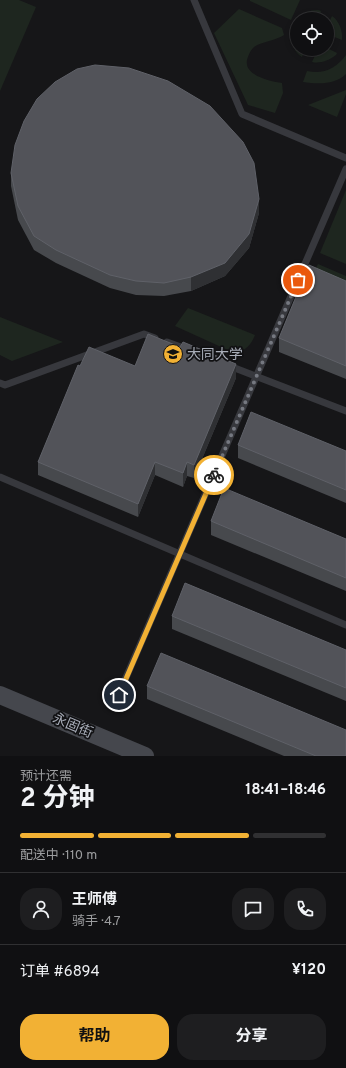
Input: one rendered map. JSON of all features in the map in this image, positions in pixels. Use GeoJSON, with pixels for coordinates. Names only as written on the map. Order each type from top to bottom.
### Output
{"type":"FeatureCollection","features":[{"type":"Feature","properties":{"kind":"main road","name":"永固街"},"geometry":{"type":"LineString","coordinates":[[0,695],[145,756]]}},
{"type":"Feature","properties":{"kind":"lane"},"geometry":{"type":"LineString","coordinates":[[194,0],[242,114],[346,158]]}},
{"type":"Feature","properties":{"kind":"lane"},"geometry":{"type":"LineString","coordinates":[[115,702],[346,170]]}},
{"type":"Feature","properties":{"kind":"lane"},"geometry":{"type":"LineString","coordinates":[[0,383],[5,385],[144,334],[194,352]]}},
{"type":"Feature","properties":{"kind":"lane"},"geometry":{"type":"LineString","coordinates":[[222,363],[346,411]]}},
{"type":"Feature","properties":{"kind":"lane"},"geometry":{"type":"LineString","coordinates":[[0,478],[346,625]]}},
{"type":"Feature","properties":{"kind":"shaded area"},"geometry":{"type":"Polygon","coordinates":[[[0,0],[19,0],[36,7],[0,91],[0,0]]]}},
{"type":"Feature","properties":{"kind":"shaded area"},"geometry":{"type":"Polygon","coordinates":[[[300,0],[295,12],[290,12],[290,20],[250,1],[300,0]]]}},
{"type":"Feature","properties":{"kind":"shaded area"},"geometry":{"type":"Polygon","coordinates":[[[239,9],[282,28],[284,35],[253,48],[247,60],[247,66],[254,74],[265,79],[282,83],[283,93],[275,113],[248,105],[214,33],[239,9]]]}},
{"type":"Feature","properties":{"kind":"shaded area"},"geometry":{"type":"Polygon","coordinates":[[[318,10],[321,11],[306,12],[318,10]]]}},
{"type":"Feature","properties":{"kind":"shaded area"},"geometry":{"type":"Polygon","coordinates":[[[334,18],[340,26],[342,40],[334,37],[334,18]]]}},
{"type":"Feature","properties":{"kind":"shaded area"},"geometry":{"type":"Polygon","coordinates":[[[334,52],[337,53],[336,55],[325,61],[312,62],[315,56],[334,56],[334,52]]]}},
{"type":"Feature","properties":{"kind":"shaded area"},"geometry":{"type":"Polygon","coordinates":[[[346,55],[346,74],[342,78],[326,83],[303,82],[307,71],[319,72],[334,67],[346,55]]]}},
{"type":"Feature","properties":{"kind":"shaded area"},"geometry":{"type":"Polygon","coordinates":[[[346,90],[346,94],[337,117],[308,105],[346,90]]]}},
{"type":"Feature","properties":{"kind":"shaded area"},"geometry":{"type":"Polygon","coordinates":[[[346,190],[346,264],[320,253],[346,190]]]}},
{"type":"Feature","properties":{"kind":"shaded area"},"geometry":{"type":"Polygon","coordinates":[[[318,264],[346,276],[346,288],[313,274],[318,264]]]}},
{"type":"Feature","properties":{"kind":"shaded area"},"geometry":{"type":"Polygon","coordinates":[[[188,308],[255,335],[249,346],[243,350],[230,351],[175,326],[188,308]]]}},
{"type":"Feature","properties":{"kind":"shaded area"},"geometry":{"type":"Polygon","coordinates":[[[0,317],[63,342],[12,361],[0,355],[0,317]]]}},
{"type":"Feature","properties":{"kind":"building"},"geometry":{"type":"Polygon","coordinates":[[[95,65],[129,68],[168,81],[210,106],[243,142],[254,163],[259,199],[249,234],[225,263],[191,277],[164,283],[136,281],[110,275],[56,250],[34,236],[18,206],[11,173],[15,145],[24,121],[37,99],[55,82],[77,69],[95,65]]]}},
{"type":"Feature","properties":{"kind":"building"},"geometry":{"type":"Polygon","coordinates":[[[309,265],[346,281],[346,366],[279,338],[309,265]]]}},
{"type":"Feature","properties":{"kind":"building"},"geometry":{"type":"Polygon","coordinates":[[[148,334],[180,347],[183,342],[236,364],[194,465],[187,462],[183,473],[155,462],[138,504],[38,462],[78,365],[80,366],[89,347],[135,366],[148,334]]]}},
{"type":"Feature","properties":{"kind":"building"},"geometry":{"type":"Polygon","coordinates":[[[251,412],[346,451],[346,490],[238,445],[251,412]]]}},
{"type":"Feature","properties":{"kind":"building"},"geometry":{"type":"Polygon","coordinates":[[[224,488],[346,539],[346,578],[211,521],[224,488]]]}},
{"type":"Feature","properties":{"kind":"building"},"geometry":{"type":"Polygon","coordinates":[[[185,583],[346,650],[346,688],[172,616],[185,583]]]}},
{"type":"Feature","properties":{"kind":"building"},"geometry":{"type":"Polygon","coordinates":[[[161,653],[346,730],[346,756],[316,756],[147,686],[161,653]]]}},
{"type":"Feature","properties":{"kind":"way so far"},"geometry":{"type":"LineString","coordinates":[[214,475],[298,280]]}},
{"type":"Feature","properties":{"kind":"place","name":"大同大学"},"geometry":{"type":"Point","coordinates":[173,354]}},
{"type":"Feature","properties":{"kind":"route"},"geometry":{"type":"LineString","coordinates":[[119,695],[214,475]]}}]}
